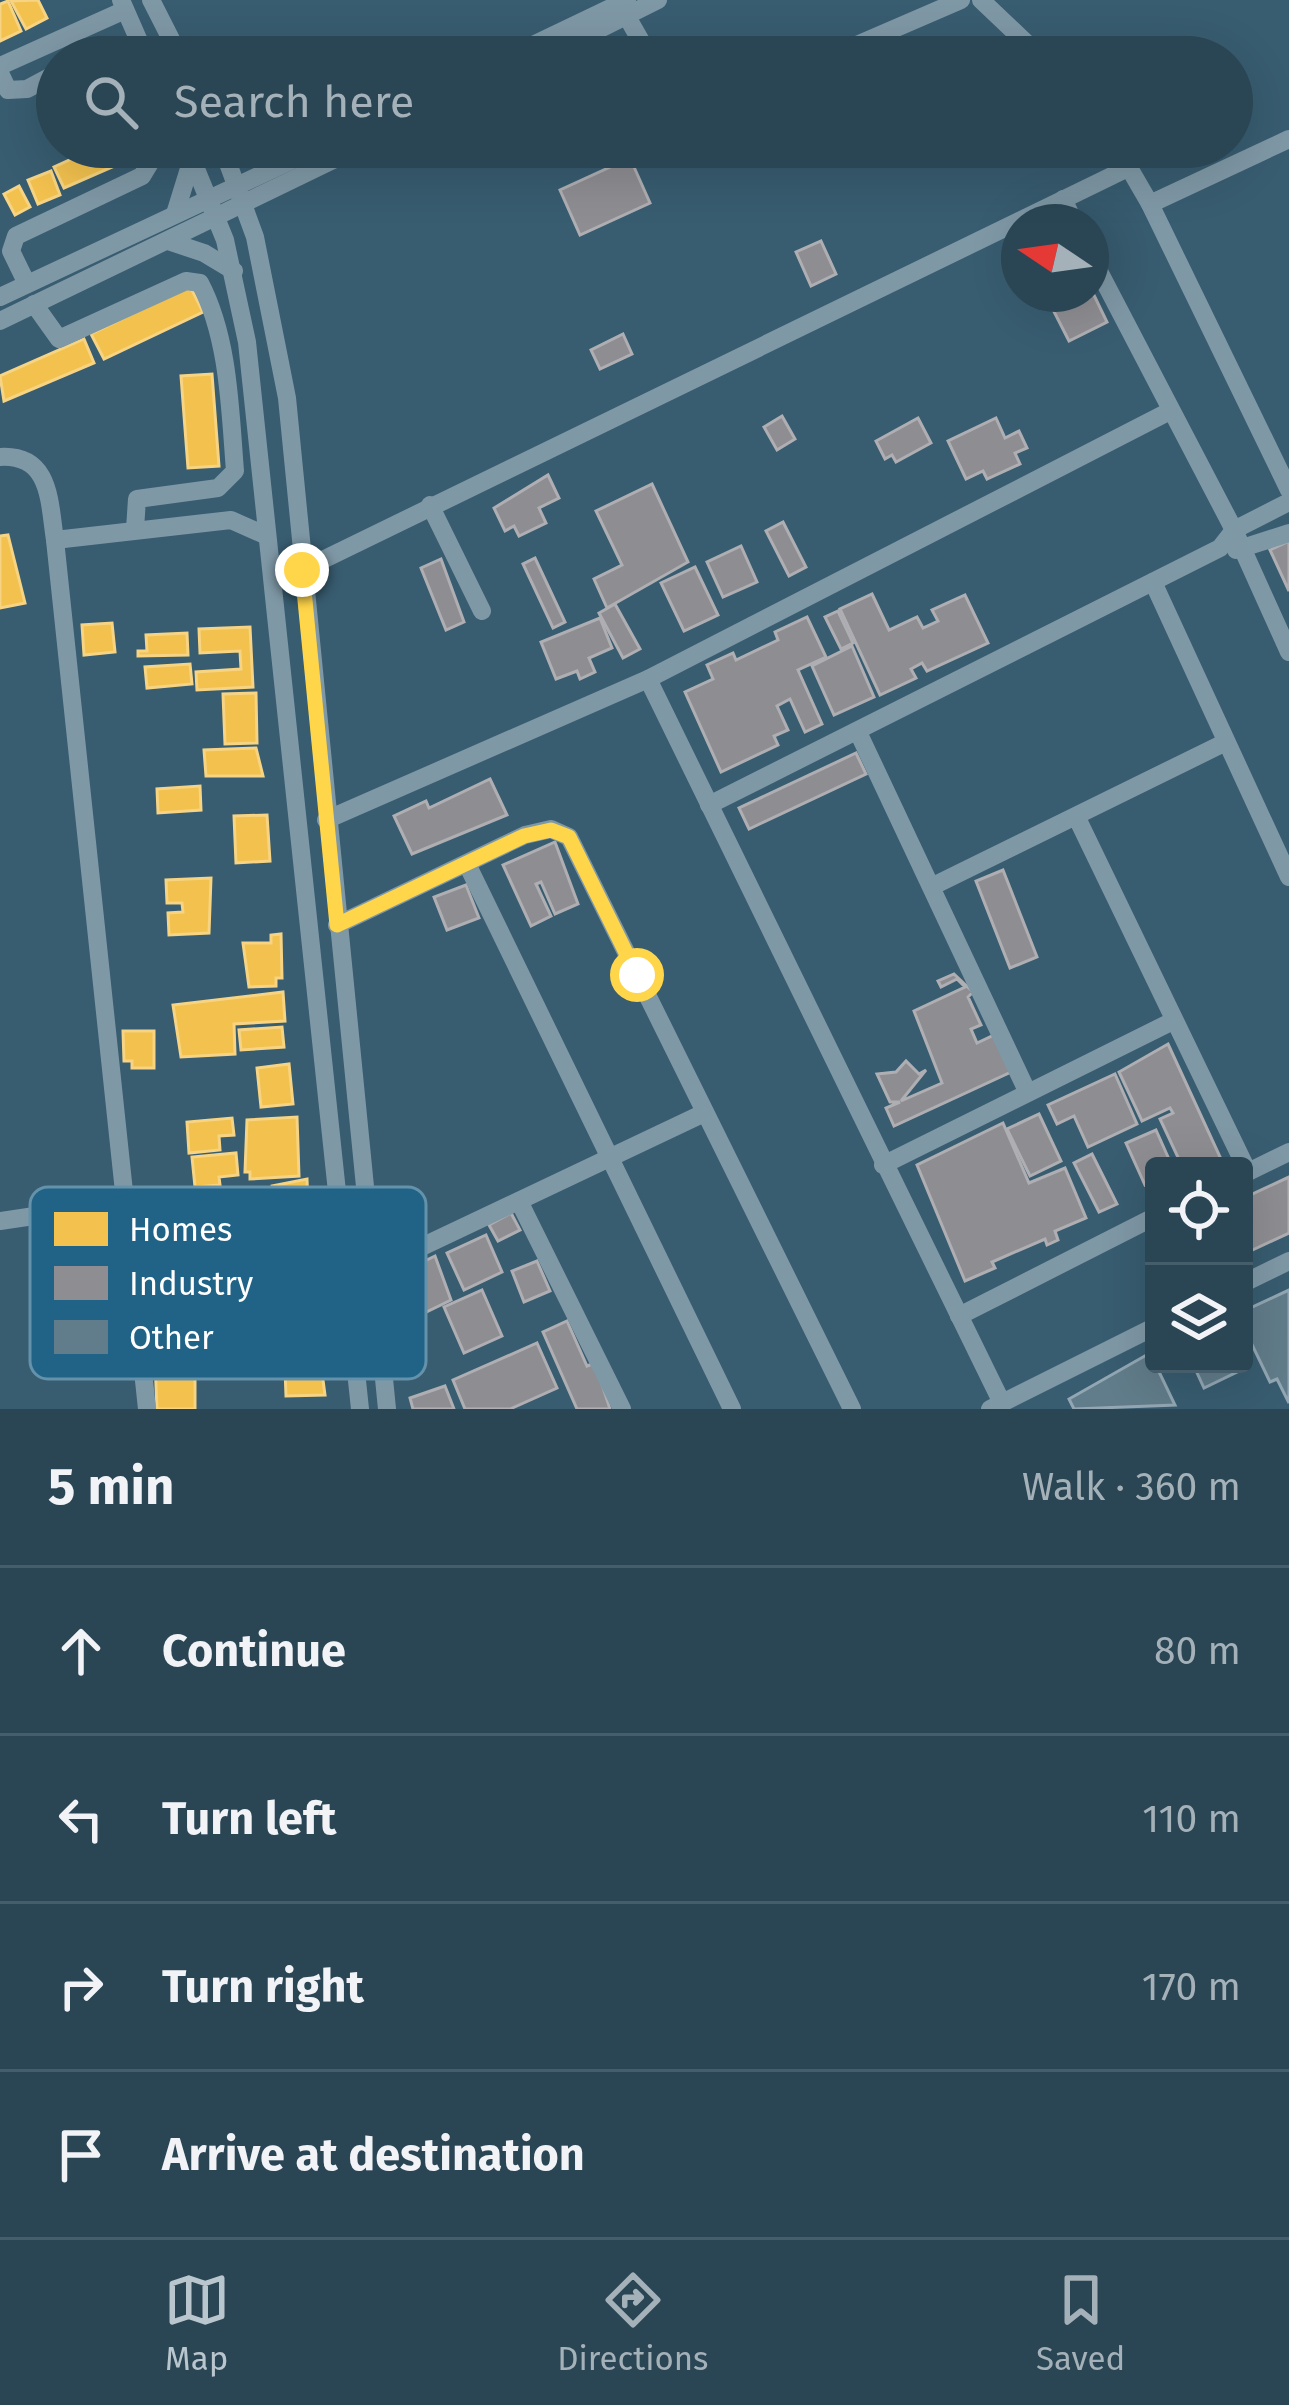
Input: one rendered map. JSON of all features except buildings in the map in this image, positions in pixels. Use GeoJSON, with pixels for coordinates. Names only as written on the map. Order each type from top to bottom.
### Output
{"type":"FeatureCollection","features":[{"type":"Feature","properties":{"kind":"street"},"geometry":{"type":"LineString","coordinates":[[151,0],[169,36]]}},
{"type":"Feature","properties":{"kind":"street"},"geometry":{"type":"LineString","coordinates":[[556,36],[625,6],[658,0]]}},
{"type":"Feature","properties":{"kind":"street"},"geometry":{"type":"LineString","coordinates":[[878,36],[961,0]]}},
{"type":"Feature","properties":{"kind":"street"},"geometry":{"type":"LineString","coordinates":[[981,0],[1019,36]]}},
{"type":"Feature","properties":{"kind":"street"},"geometry":{"type":"LineString","coordinates":[[63,36],[123,5],[137,36]]}},
{"type":"Feature","properties":{"kind":"street"},"geometry":{"type":"LineString","coordinates":[[577,36],[625,6]]}},
{"type":"Feature","properties":{"kind":"street"},"geometry":{"type":"LineString","coordinates":[[625,6],[640,36]]}},
{"type":"Feature","properties":{"kind":"street"},"geometry":{"type":"LineString","coordinates":[[36,50],[0,69],[8,90],[36,84]]}},
{"type":"Feature","properties":{"kind":"street"},"geometry":{"type":"LineString","coordinates":[[1253,157],[1289,140]]}},
{"type":"Feature","properties":{"kind":"street"},"geometry":{"type":"LineString","coordinates":[[27,284],[11,251],[16,236],[142,176],[147,168]]}},
{"type":"Feature","properties":{"kind":"street"},"geometry":{"type":"LineString","coordinates":[[175,214],[186,168]]}},
{"type":"Feature","properties":{"kind":"street"},"geometry":{"type":"LineString","coordinates":[[195,168],[233,271],[262,486],[336,1187]]}},
{"type":"Feature","properties":{"kind":"street"},"geometry":{"type":"LineString","coordinates":[[231,168],[279,346],[364,1187]]}},
{"type":"Feature","properties":{"kind":"street"},"geometry":{"type":"LineString","coordinates":[[0,297],[267,168]]}},
{"type":"Feature","properties":{"kind":"street"},"geometry":{"type":"LineString","coordinates":[[0,321],[319,168]]}},
{"type":"Feature","properties":{"kind":"street"},"geometry":{"type":"LineString","coordinates":[[302,570],[1128,168]]}},
{"type":"Feature","properties":{"kind":"street"},"geometry":{"type":"LineString","coordinates":[[1131,168],[1289,490]]}},
{"type":"Feature","properties":{"kind":"street"},"geometry":{"type":"LineString","coordinates":[[1150,204],[1228,168]]}},
{"type":"Feature","properties":{"kind":"street"},"geometry":{"type":"LineString","coordinates":[[1063,199],[1065,204]]}},
{"type":"Feature","properties":{"kind":"street"},"geometry":{"type":"LineString","coordinates":[[168,241],[233,271]]}},
{"type":"Feature","properties":{"kind":"street"},"geometry":{"type":"LineString","coordinates":[[34,304],[51,334],[59,339],[186,281],[200,283],[208,299],[225,365],[235,471],[218,488],[137,499],[135,529]]}},
{"type":"Feature","properties":{"kind":"street"},"geometry":{"type":"LineString","coordinates":[[1109,292],[1234,530],[1289,652]]}},
{"type":"Feature","properties":{"kind":"street"},"geometry":{"type":"LineString","coordinates":[[326,820],[647,679],[1168,412]]}},
{"type":"Feature","properties":{"kind":"street"},"geometry":{"type":"LineString","coordinates":[[0,457],[26,459],[44,476],[55,540],[119,1187]]}},
{"type":"Feature","properties":{"kind":"street"},"geometry":{"type":"LineString","coordinates":[[231,520],[262,486]]}},
{"type":"Feature","properties":{"kind":"street"},"geometry":{"type":"LineString","coordinates":[[709,806],[1220,548],[1234,530],[1289,502]]}},
{"type":"Feature","properties":{"kind":"street"},"geometry":{"type":"LineString","coordinates":[[430,505],[482,611]]}},
{"type":"Feature","properties":{"kind":"street"},"geometry":{"type":"LineString","coordinates":[[55,540],[231,520],[267,536]]}},
{"type":"Feature","properties":{"kind":"street"},"geometry":{"type":"LineString","coordinates":[[1220,548],[1244,550],[1289,533]]}},
{"type":"Feature","properties":{"kind":"street"},"geometry":{"type":"LineString","coordinates":[[1153,581],[1289,877]]}},
{"type":"Feature","properties":{"kind":"street"},"geometry":{"type":"LineString","coordinates":[[647,679],[959,1316],[996,1406],[1145,1332]]}},
{"type":"Feature","properties":{"kind":"street"},"geometry":{"type":"LineString","coordinates":[[858,732],[1027,1091]]}},
{"type":"Feature","properties":{"kind":"street"},"geometry":{"type":"LineString","coordinates":[[933,886],[1224,742]]}},
{"type":"Feature","properties":{"kind":"street"},"geometry":{"type":"LineString","coordinates":[[1077,818],[1238,1157]]}},
{"type":"Feature","properties":{"kind":"street"},"geometry":{"type":"LineString","coordinates":[[337,925],[540,830],[569,837],[702,1114],[852,1409]]}},
{"type":"Feature","properties":{"kind":"street"},"geometry":{"type":"LineString","coordinates":[[467,864],[732,1409]]}},
{"type":"Feature","properties":{"kind":"street"},"geometry":{"type":"LineString","coordinates":[[883,1165],[1173,1021]]}},
{"type":"Feature","properties":{"kind":"street"},"geometry":{"type":"LineString","coordinates":[[324,1066],[349,1055]]}},
{"type":"Feature","properties":{"kind":"street"},"geometry":{"type":"LineString","coordinates":[[426,1245],[702,1114]]}},
{"type":"Feature","properties":{"kind":"street"},"geometry":{"type":"LineString","coordinates":[[1253,1170],[1289,1152]]}},
{"type":"Feature","properties":{"kind":"street"},"geometry":{"type":"LineString","coordinates":[[518,1201],[622,1409]]}},
{"type":"Feature","properties":{"kind":"street"},"geometry":{"type":"LineString","coordinates":[[0,1221],[30,1217]]}},
{"type":"Feature","properties":{"kind":"street"},"geometry":{"type":"LineString","coordinates":[[959,1316],[1145,1222]]}},
{"type":"Feature","properties":{"kind":"street"},"geometry":{"type":"LineString","coordinates":[[1253,1279],[1289,1261]]}},
{"type":"Feature","properties":{"kind":"street"},"geometry":{"type":"LineString","coordinates":[[145,1379],[148,1409]]}},
{"type":"Feature","properties":{"kind":"street"},"geometry":{"type":"LineString","coordinates":[[357,1379],[360,1409]]}},
{"type":"Feature","properties":{"kind":"street"},"geometry":{"type":"LineString","coordinates":[[384,1379],[387,1409]]}},
{"type":"Feature","properties":{"kind":"route"},"geometry":{"type":"LineString","coordinates":[[302,570],[337,925],[524,836],[551,830],[569,837],[637,975]]}}]}
